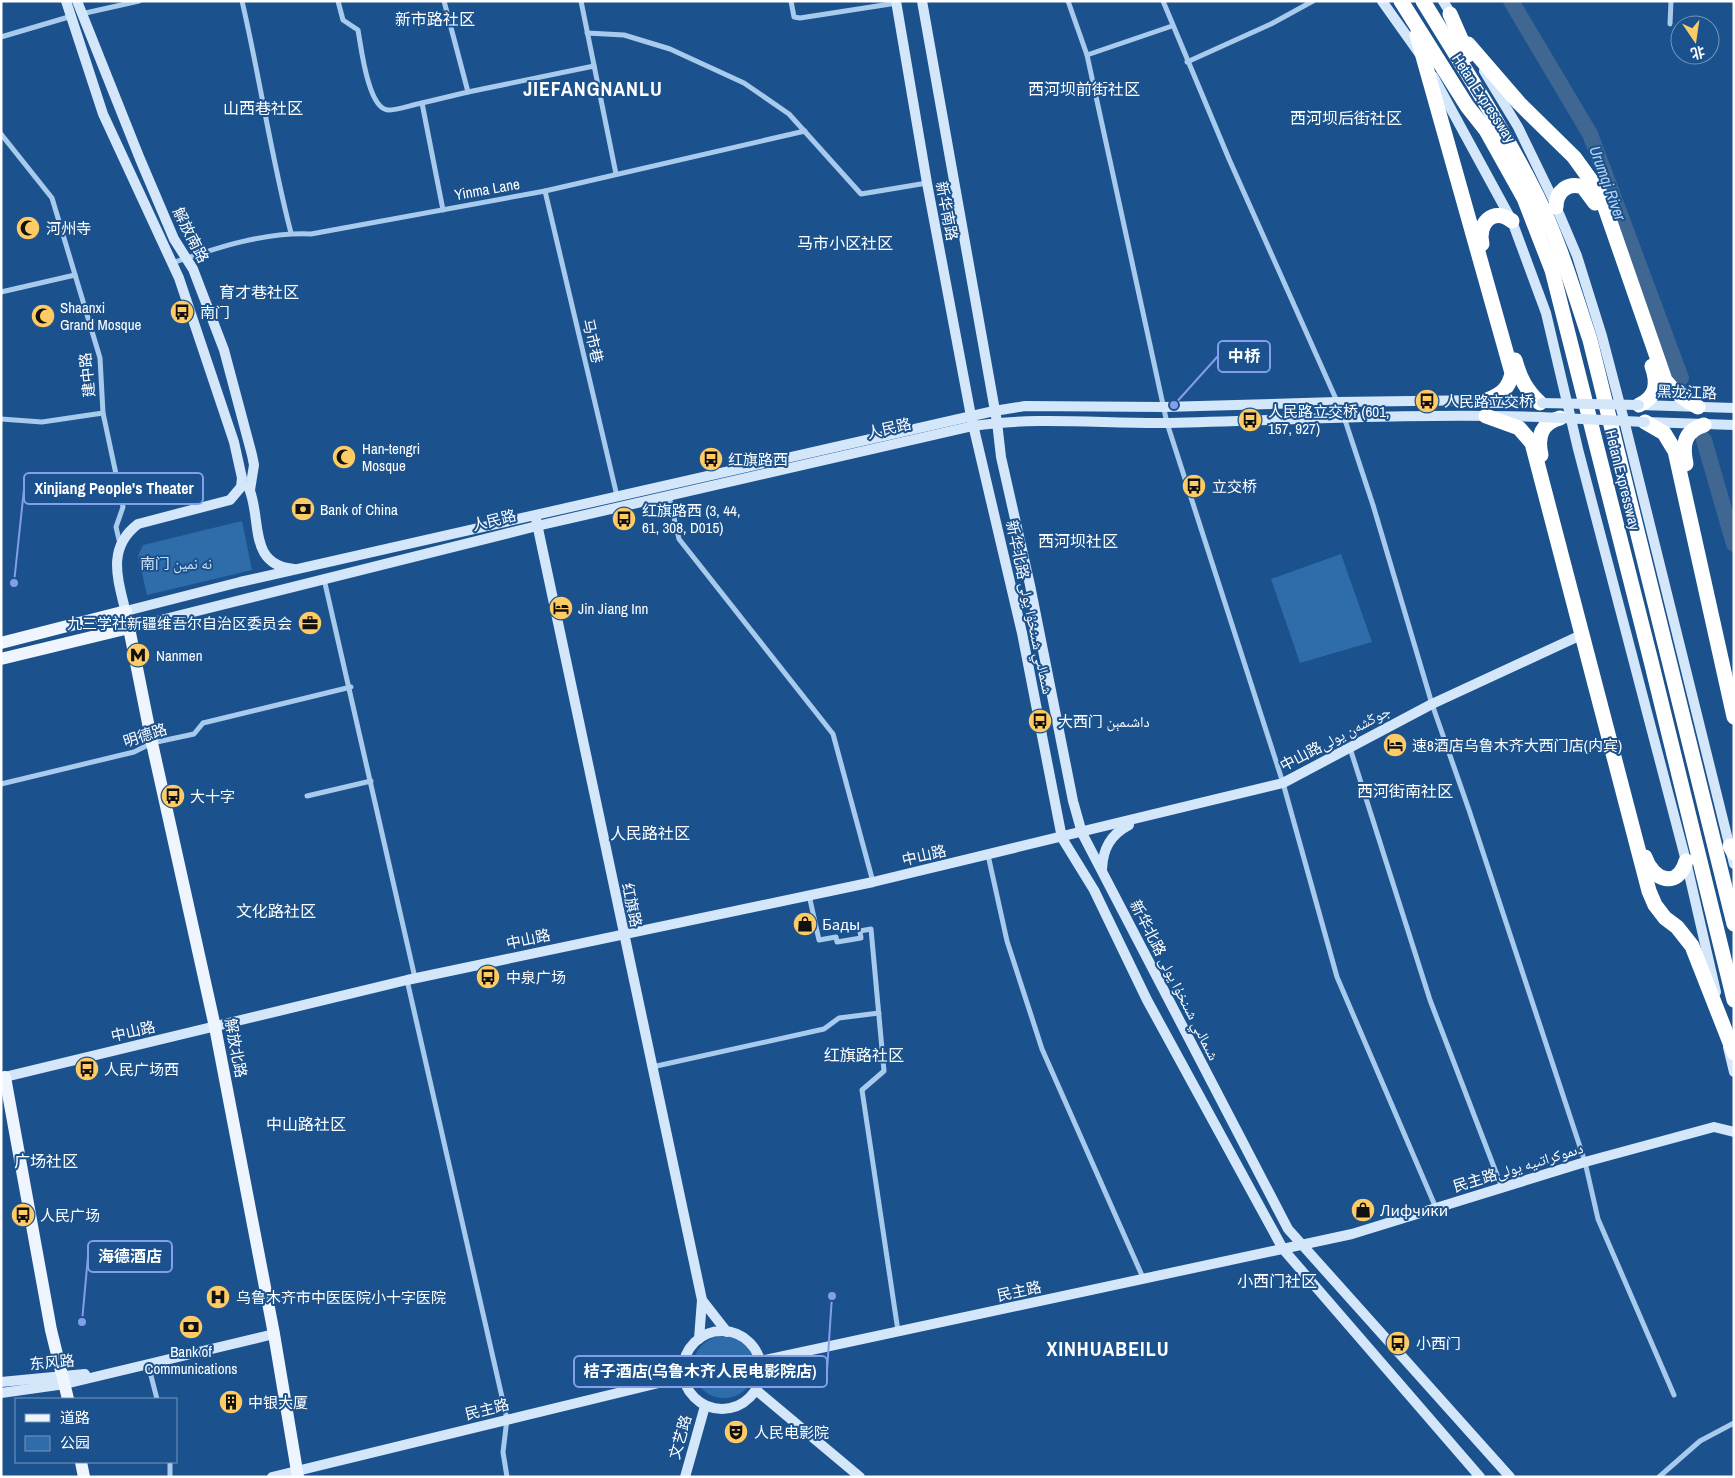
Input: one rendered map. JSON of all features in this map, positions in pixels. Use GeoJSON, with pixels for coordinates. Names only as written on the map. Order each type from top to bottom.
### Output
{"type":"FeatureCollection","features":[{"type":"Feature","properties":{"kind":"highway","name":"Hetan Expressway"},"geometry":{"type":"LineString","coordinates":[[1401,1],[1467,106],[1491,138],[1524,198],[1552,270],[1734,1000]]}},
{"type":"Feature","properties":{"kind":"highway","name":"Hetan Expressway"},"geometry":{"type":"LineString","coordinates":[[1423,1],[1493,116],[1537,196],[1566,268],[1590,340],[1734,924]]}},
{"type":"Feature","properties":{"kind":"highway"},"geometry":{"type":"LineString","coordinates":[[1446,7],[1493,116]]}},
{"type":"Feature","properties":{"kind":"highway"},"geometry":{"type":"LineString","coordinates":[[1413,19],[1512,373],[1510,384],[1505,391],[1488,400]]}},
{"type":"Feature","properties":{"kind":"highway"},"geometry":{"type":"LineString","coordinates":[[1468,44],[1519,103],[1574,157],[1600,193],[1665,380],[1674,392],[1685,401],[1698,407]]}},
{"type":"Feature","properties":{"kind":"highway"},"geometry":{"type":"LineString","coordinates":[[1556,207],[1556,201],[1561,191],[1566,187],[1577,186],[1588,191],[1601,214],[1656,381],[1652,396],[1639,405]]}},
{"type":"Feature","properties":{"kind":"highway"},"geometry":{"type":"LineString","coordinates":[[1512,221],[1502,215],[1490,217],[1482,225],[1480,237],[1520,378],[1541,408]]}},
{"type":"Feature","properties":{"kind":"highway"},"geometry":{"type":"LineString","coordinates":[[1486,416],[1519,428],[1532,443],[1649,891],[1655,906],[1665,918],[1677,927],[1692,946],[1734,1053]]}},
{"type":"Feature","properties":{"kind":"highway"},"geometry":{"type":"LineString","coordinates":[[1560,418],[1546,424],[1542,430],[1539,444],[1648,867],[1657,876],[1669,878],[1680,872],[1686,861]]}},
{"type":"Feature","properties":{"kind":"highway"},"geometry":{"type":"LineString","coordinates":[[1645,422],[1664,433],[1674,451],[1734,716]]}},
{"type":"Feature","properties":{"kind":"highway"},"geometry":{"type":"LineString","coordinates":[[1704,425],[1690,432],[1686,438],[1684,453],[1734,680]]}},
{"type":"Feature","properties":{"kind":"main road","name":"解放南路"},"geometry":{"type":"LineString","coordinates":[[66,1],[75,15],[170,230],[192,269],[226,360],[252,455],[254,465],[250,490]]}},
{"type":"Feature","properties":{"kind":"main road","name":"解放南路"},"geometry":{"type":"LineString","coordinates":[[77,1],[75,15],[103,114],[172,263],[204,351],[240,470],[253,495],[260,547],[266,556],[285,568],[308,568]]}},
{"type":"Feature","properties":{"kind":"main road","name":"新华南路"},"geometry":{"type":"LineString","coordinates":[[922,1],[994,410]]}},
{"type":"Feature","properties":{"kind":"main road"},"geometry":{"type":"LineString","coordinates":[[1382,1],[1425,62],[1474,148],[1512,221],[1546,313],[1578,449],[1613,575],[1686,861],[1734,1072]]}},
{"type":"Feature","properties":{"kind":"main road","name":"新华南路"},"geometry":{"type":"LineString","coordinates":[[897,2],[927,183],[972,421]]}},
{"type":"Feature","properties":{"kind":"main road"},"geometry":{"type":"LineString","coordinates":[[1446,7],[1518,128],[1577,256],[1602,336],[1732,849],[1734,864]]}},
{"type":"Feature","properties":{"kind":"main road","name":"人民路"},"geometry":{"type":"LineString","coordinates":[[1,642],[308,568],[536,520],[669,495],[972,421],[994,410],[1025,406],[1164,407],[1488,400],[1541,408]]}},
{"type":"Feature","properties":{"kind":"main road","name":"黑龙江路"},"geometry":{"type":"LineString","coordinates":[[1541,408],[1639,405],[1734,408]]}},
{"type":"Feature","properties":{"kind":"main road","name":"人民路"},"geometry":{"type":"LineString","coordinates":[[1,659],[324,578],[617,496],[972,421],[1022,420],[1167,423],[1344,417],[1486,416],[1541,408]]}},
{"type":"Feature","properties":{"kind":"main road","name":"黑龙江路"},"geometry":{"type":"LineString","coordinates":[[1541,408],[1560,418],[1734,425]]}},
{"type":"Feature","properties":{"kind":"main road","name":"新华北路 شىمالىي شىنخۇا يولى"},"geometry":{"type":"LineString","coordinates":[[994,410],[1001,457],[1030,586],[1073,801],[1082,833],[1288,1229],[1510,1477]]}},
{"type":"Feature","properties":{"kind":"main road","name":"新华北路 شىمالىي شىنخۇا يولى"},"geometry":{"type":"LineString","coordinates":[[972,421],[1022,633],[1062,838],[1094,890],[1147,1000],[1283,1249],[1480,1477]]}},
{"type":"Feature","properties":{"kind":"main road","name":"解放南路"},"geometry":{"type":"LineString","coordinates":[[120,544],[127,532],[138,524],[222,504],[230,500],[241,487],[240,470]]}},
{"type":"Feature","properties":{"kind":"main road"},"geometry":{"type":"LineString","coordinates":[[222,504],[238,499],[250,490]]}},
{"type":"Feature","properties":{"kind":"main road","name":"红旗路"},"geometry":{"type":"LineString","coordinates":[[536,520],[702,1300]]}},
{"type":"Feature","properties":{"kind":"main road"},"geometry":{"type":"LineString","coordinates":[[120,544],[116,566],[129,628]]}},
{"type":"Feature","properties":{"kind":"main road","name":"解放北路"},"geometry":{"type":"LineString","coordinates":[[129,628],[152,743],[215,1027],[274,1334],[298,1474]]}},
{"type":"Feature","properties":{"kind":"main road","name":"中山路جوڭشەن يولى"},"geometry":{"type":"LineString","coordinates":[[1062,838],[1283,783],[1432,704],[1579,636]]}},
{"type":"Feature","properties":{"kind":"main road"},"geometry":{"type":"LineString","coordinates":[[1102,870],[1103,855],[1109,841],[1119,830],[1143,818]]}},
{"type":"Feature","properties":{"kind":"main road","name":"中山路"},"geometry":{"type":"LineString","coordinates":[[3,1077],[411,979],[873,882],[1062,838]]}},
{"type":"Feature","properties":{"kind":"main road"},"geometry":{"type":"LineString","coordinates":[[1025,847],[1040,844],[1071,853]]}},
{"type":"Feature","properties":{"kind":"main road"},"geometry":{"type":"LineString","coordinates":[[3,1077],[51,1330],[68,1398]]}},
{"type":"Feature","properties":{"kind":"main road","name":"民主路دىموكراتىيە يولى"},"geometry":{"type":"LineString","coordinates":[[1283,1249],[1352,1234],[1585,1162],[1714,1127],[1734,1132]]}},
{"type":"Feature","properties":{"kind":"main road","name":"民主路"},"geometry":{"type":"LineString","coordinates":[[760,1361],[1283,1249]]}},
{"type":"Feature","properties":{"kind":"main road"},"geometry":{"type":"LineString","coordinates":[[702,1300],[727,1332]]}},
{"type":"Feature","properties":{"kind":"main road"},"geometry":{"type":"LineString","coordinates":[[698,1339],[702,1300]]}},
{"type":"Feature","properties":{"kind":"main road"},"geometry":{"type":"LineString","coordinates":[[727,1332],[738,1335],[748,1341],[760,1361],[760,1381],[749,1399],[728,1409],[705,1406],[689,1392],[683,1371],[685,1359],[690,1348],[698,1339],[707,1334],[727,1332]]}},
{"type":"Feature","properties":{"kind":"main road","name":"东风路"},"geometry":{"type":"LineString","coordinates":[[1,1382],[64,1379],[106,1374],[274,1334]]}},
{"type":"Feature","properties":{"kind":"main road","name":"民主路"},"geometry":{"type":"LineString","coordinates":[[272,1477],[298,1474],[666,1381],[683,1371]]}},
{"type":"Feature","properties":{"kind":"main road","name":"东风路"},"geometry":{"type":"LineString","coordinates":[[1,1393],[64,1379]]}},
{"type":"Feature","properties":{"kind":"main road"},"geometry":{"type":"LineString","coordinates":[[756,1390],[860,1477]]}},
{"type":"Feature","properties":{"kind":"main road","name":"文艺路"},"geometry":{"type":"LineString","coordinates":[[685,1477],[705,1406]]}},
{"type":"Feature","properties":{"kind":"main road"},"geometry":{"type":"LineString","coordinates":[[81,1463],[84,1477]]}},
{"type":"Feature","properties":{"kind":"street"},"geometry":{"type":"LineString","coordinates":[[1,37],[75,15],[139,1]]}},
{"type":"Feature","properties":{"kind":"street"},"geometry":{"type":"LineString","coordinates":[[242,1],[253,49],[279,189],[291,233]]}},
{"type":"Feature","properties":{"kind":"street"},"geometry":{"type":"LineString","coordinates":[[338,1],[343,20],[358,30],[370,90],[379,106],[387,110],[594,66]]}},
{"type":"Feature","properties":{"kind":"street"},"geometry":{"type":"LineString","coordinates":[[444,1],[468,92]]}},
{"type":"Feature","properties":{"kind":"street"},"geometry":{"type":"LineString","coordinates":[[581,1],[616,174]]}},
{"type":"Feature","properties":{"kind":"street"},"geometry":{"type":"LineString","coordinates":[[791,1],[794,17],[800,18],[897,2]]}},
{"type":"Feature","properties":{"kind":"street"},"geometry":{"type":"LineString","coordinates":[[1068,1],[1087,55],[1167,423],[1283,783],[1337,977],[1436,1208]]}},
{"type":"Feature","properties":{"kind":"street"},"geometry":{"type":"LineString","coordinates":[[1163,1],[1187,62],[1344,417],[1373,505],[1432,704],[1469,810],[1585,1162],[1598,1219],[1674,1396]]}},
{"type":"Feature","properties":{"kind":"street"},"geometry":{"type":"LineString","coordinates":[[1187,62],[1271,24],[1313,1]]}},
{"type":"Feature","properties":{"kind":"street"},"geometry":{"type":"LineString","coordinates":[[1670,15],[1671,1]]}},
{"type":"Feature","properties":{"kind":"street"},"geometry":{"type":"LineString","coordinates":[[1087,55],[1172,26]]}},
{"type":"Feature","properties":{"kind":"street"},"geometry":{"type":"LineString","coordinates":[[587,33],[624,35],[678,53],[744,83],[789,114],[861,194],[927,183]]}},
{"type":"Feature","properties":{"kind":"street"},"geometry":{"type":"LineString","coordinates":[[422,103],[443,210]]}},
{"type":"Feature","properties":{"kind":"street","name":"Yinma Lane"},"geometry":{"type":"LineString","coordinates":[[172,263],[222,246],[291,233],[311,234],[545,191],[805,131]]}},
{"type":"Feature","properties":{"kind":"street","name":"建中路"},"geometry":{"type":"LineString","coordinates":[[1,134],[52,198],[76,275],[100,358],[103,413],[123,507],[116,527],[120,544]]}},
{"type":"Feature","properties":{"kind":"street","name":"马市巷"},"geometry":{"type":"LineString","coordinates":[[545,191],[617,496]]}},
{"type":"Feature","properties":{"kind":"street"},"geometry":{"type":"LineString","coordinates":[[1,292],[76,275]]}},
{"type":"Feature","properties":{"kind":"street"},"geometry":{"type":"LineString","coordinates":[[1,419],[42,422],[103,413]]}},
{"type":"Feature","properties":{"kind":"street"},"geometry":{"type":"LineString","coordinates":[[669,495],[679,539],[833,734],[873,882]]}},
{"type":"Feature","properties":{"kind":"street"},"geometry":{"type":"LineString","coordinates":[[324,578],[351,687],[411,979],[506,1420],[503,1452],[507,1477]]}},
{"type":"Feature","properties":{"kind":"street","name":"明德路"},"geometry":{"type":"LineString","coordinates":[[1,784],[134,752],[152,743],[194,734],[203,723],[351,687]]}},
{"type":"Feature","properties":{"kind":"street"},"geometry":{"type":"LineString","coordinates":[[1350,748],[1430,1000],[1502,1188]]}},
{"type":"Feature","properties":{"kind":"street"},"geometry":{"type":"LineString","coordinates":[[306,796],[371,781]]}},
{"type":"Feature","properties":{"kind":"street"},"geometry":{"type":"LineString","coordinates":[[988,855],[1008,941],[1042,1049],[1144,1280]]}},
{"type":"Feature","properties":{"kind":"street"},"geometry":{"type":"LineString","coordinates":[[809,895],[819,940],[836,937],[837,942],[860,938],[860,931],[872,929],[884,1071],[862,1090],[898,1331]]}},
{"type":"Feature","properties":{"kind":"street"},"geometry":{"type":"LineString","coordinates":[[651,1067],[824,1029],[839,1018],[879,1013]]}},
{"type":"Feature","properties":{"kind":"street"},"geometry":{"type":"LineString","coordinates":[[148,1364],[157,1398]]}},
{"type":"Feature","properties":{"kind":"street"},"geometry":{"type":"LineString","coordinates":[[1659,1477],[1700,1441],[1734,1423]]}},
{"type":"Feature","properties":{"kind":"street"},"geometry":{"type":"LineString","coordinates":[[170,1463],[170,1477]]}},
{"type":"Feature","properties":{"kind":"green space","name":"南门 نە نمين"},"geometry":{"type":"Polygon","coordinates":[[[242,521],[252,570],[147,595],[138,556],[143,545],[242,521]]]}},
{"type":"Feature","properties":{"kind":"green space"},"geometry":{"type":"Polygon","coordinates":[[[1341,554],[1372,642],[1300,663],[1271,579],[1341,554]]]}},
{"type":"Feature","properties":{"kind":"green space"},"geometry":{"type":"Polygon","coordinates":[[[724,1336],[736,1338],[746,1345],[753,1355],[755,1367],[753,1379],[746,1389],[736,1396],[724,1398],[712,1396],[702,1389],[695,1379],[693,1367],[695,1355],[702,1345],[712,1338],[724,1336]]]}},
{"type":"Feature","properties":{"kind":"waterway","name":"Urumqi River"},"geometry":{"type":"LineString","coordinates":[[1511,1],[1590,134],[1681,378]]}},
{"type":"Feature","properties":{"kind":"waterway","name":"Urumqi River"},"geometry":{"type":"LineString","coordinates":[[1704,440],[1734,544]]}},
{"type":"Feature","properties":{"kind":"place","name":"河州寺"},"geometry":{"type":"Point","coordinates":[28,228]}},
{"type":"Feature","properties":{"kind":"place","name":"南门"},"geometry":{"type":"Point","coordinates":[182,312]}},
{"type":"Feature","properties":{"kind":"place","name":"Shaanxi Grand Mosque"},"geometry":{"type":"Point","coordinates":[43,316]}},
{"type":"Feature","properties":{"kind":"place","name":"人民路立交桥"},"geometry":{"type":"Point","coordinates":[1427,401]}},
{"type":"Feature","properties":{"kind":"place","name":"中桥"},"geometry":{"type":"Point","coordinates":[1174,405]}},
{"type":"Feature","properties":{"kind":"place","name":"人民路立交桥 (601, 157, 927)"},"geometry":{"type":"Point","coordinates":[1250,420]}},
{"type":"Feature","properties":{"kind":"place","name":"Han-tengri Mosque"},"geometry":{"type":"Point","coordinates":[344,457]}},
{"type":"Feature","properties":{"kind":"place","name":"红旗路西"},"geometry":{"type":"Point","coordinates":[711,459]}},
{"type":"Feature","properties":{"kind":"place","name":"立交桥"},"geometry":{"type":"Point","coordinates":[1194,486]}},
{"type":"Feature","properties":{"kind":"place","name":"Bank of China"},"geometry":{"type":"Point","coordinates":[303,509]}},
{"type":"Feature","properties":{"kind":"place","name":"红旗路西 (3, 44, 61, 308, D015)"},"geometry":{"type":"Point","coordinates":[624,519]}},
{"type":"Feature","properties":{"kind":"place","name":"Xinjiang People's Theater"},"geometry":{"type":"Point","coordinates":[14,583]}},
{"type":"Feature","properties":{"kind":"place","name":"Jin Jiang Inn"},"geometry":{"type":"Point","coordinates":[561,608]}},
{"type":"Feature","properties":{"kind":"place","name":"九三学社新疆维吾尔自治区委员会"},"geometry":{"type":"Point","coordinates":[310,623]}},
{"type":"Feature","properties":{"kind":"place","name":"Nanmen"},"geometry":{"type":"Point","coordinates":[138,655]}},
{"type":"Feature","properties":{"kind":"place","name":"大西门 داشىمېن"},"geometry":{"type":"Point","coordinates":[1040,721]}},
{"type":"Feature","properties":{"kind":"place","name":"速8酒店乌鲁木齐大西门店(内宾)"},"geometry":{"type":"Point","coordinates":[1395,745]}},
{"type":"Feature","properties":{"kind":"place","name":"大十字"},"geometry":{"type":"Point","coordinates":[173,796]}},
{"type":"Feature","properties":{"kind":"place","name":"Бады"},"geometry":{"type":"Point","coordinates":[805,924]}},
{"type":"Feature","properties":{"kind":"place","name":"中泉广场"},"geometry":{"type":"Point","coordinates":[488,977]}},
{"type":"Feature","properties":{"kind":"place","name":"人民广场西"},"geometry":{"type":"Point","coordinates":[87,1069]}},
{"type":"Feature","properties":{"kind":"place","name":"Лифчики"},"geometry":{"type":"Point","coordinates":[1363,1210]}},
{"type":"Feature","properties":{"kind":"place","name":"人民广场"},"geometry":{"type":"Point","coordinates":[23,1215]}},
{"type":"Feature","properties":{"kind":"place","name":"桔子酒店(乌鲁木齐人民电影院店)"},"geometry":{"type":"Point","coordinates":[832,1296]}},
{"type":"Feature","properties":{"kind":"place","name":"乌鲁木齐市中医医院小十字医院"},"geometry":{"type":"Point","coordinates":[218,1297]}},
{"type":"Feature","properties":{"kind":"place","name":"海德酒店"},"geometry":{"type":"Point","coordinates":[82,1322]}},
{"type":"Feature","properties":{"kind":"place","name":"Bank of Communications"},"geometry":{"type":"Point","coordinates":[191,1327]}},
{"type":"Feature","properties":{"kind":"place","name":"小西门"},"geometry":{"type":"Point","coordinates":[1398,1343]}},
{"type":"Feature","properties":{"kind":"place","name":"中银大厦"},"geometry":{"type":"Point","coordinates":[231,1402]}},
{"type":"Feature","properties":{"kind":"place","name":"人民电影院"},"geometry":{"type":"Point","coordinates":[736,1432]}},
{"type":"Feature","properties":{"kind":"district","name":"新市路社区"},"geometry":{"type":"Point","coordinates":[435,19]}},
{"type":"Feature","properties":{"kind":"district","name":"JIEFANGNANLU"},"geometry":{"type":"Point","coordinates":[593,88]}},
{"type":"Feature","properties":{"kind":"district","name":"西河坝前街社区"},"geometry":{"type":"Point","coordinates":[1084,89]}},
{"type":"Feature","properties":{"kind":"district","name":"山西巷社区"},"geometry":{"type":"Point","coordinates":[263,108]}},
{"type":"Feature","properties":{"kind":"district","name":"西河坝后街社区"},"geometry":{"type":"Point","coordinates":[1346,118]}},
{"type":"Feature","properties":{"kind":"district","name":"马市小区社区"},"geometry":{"type":"Point","coordinates":[845,243]}},
{"type":"Feature","properties":{"kind":"district","name":"育才巷社区"},"geometry":{"type":"Point","coordinates":[259,292]}},
{"type":"Feature","properties":{"kind":"district","name":"西河坝社区"},"geometry":{"type":"Point","coordinates":[1078,541]}},
{"type":"Feature","properties":{"kind":"district","name":"西河街南社区"},"geometry":{"type":"Point","coordinates":[1405,791]}},
{"type":"Feature","properties":{"kind":"district","name":"人民路社区"},"geometry":{"type":"Point","coordinates":[650,833]}},
{"type":"Feature","properties":{"kind":"district","name":"文化路社区"},"geometry":{"type":"Point","coordinates":[276,911]}},
{"type":"Feature","properties":{"kind":"district","name":"红旗路社区"},"geometry":{"type":"Point","coordinates":[864,1055]}},
{"type":"Feature","properties":{"kind":"district","name":"中山路社区"},"geometry":{"type":"Point","coordinates":[306,1124]}},
{"type":"Feature","properties":{"kind":"district","name":"广场社区"},"geometry":{"type":"Point","coordinates":[46,1161]}},
{"type":"Feature","properties":{"kind":"district","name":"小西门社区"},"geometry":{"type":"Point","coordinates":[1277,1281]}},
{"type":"Feature","properties":{"kind":"district","name":"XINHUABEILU"},"geometry":{"type":"Point","coordinates":[1108,1348]}}]}
